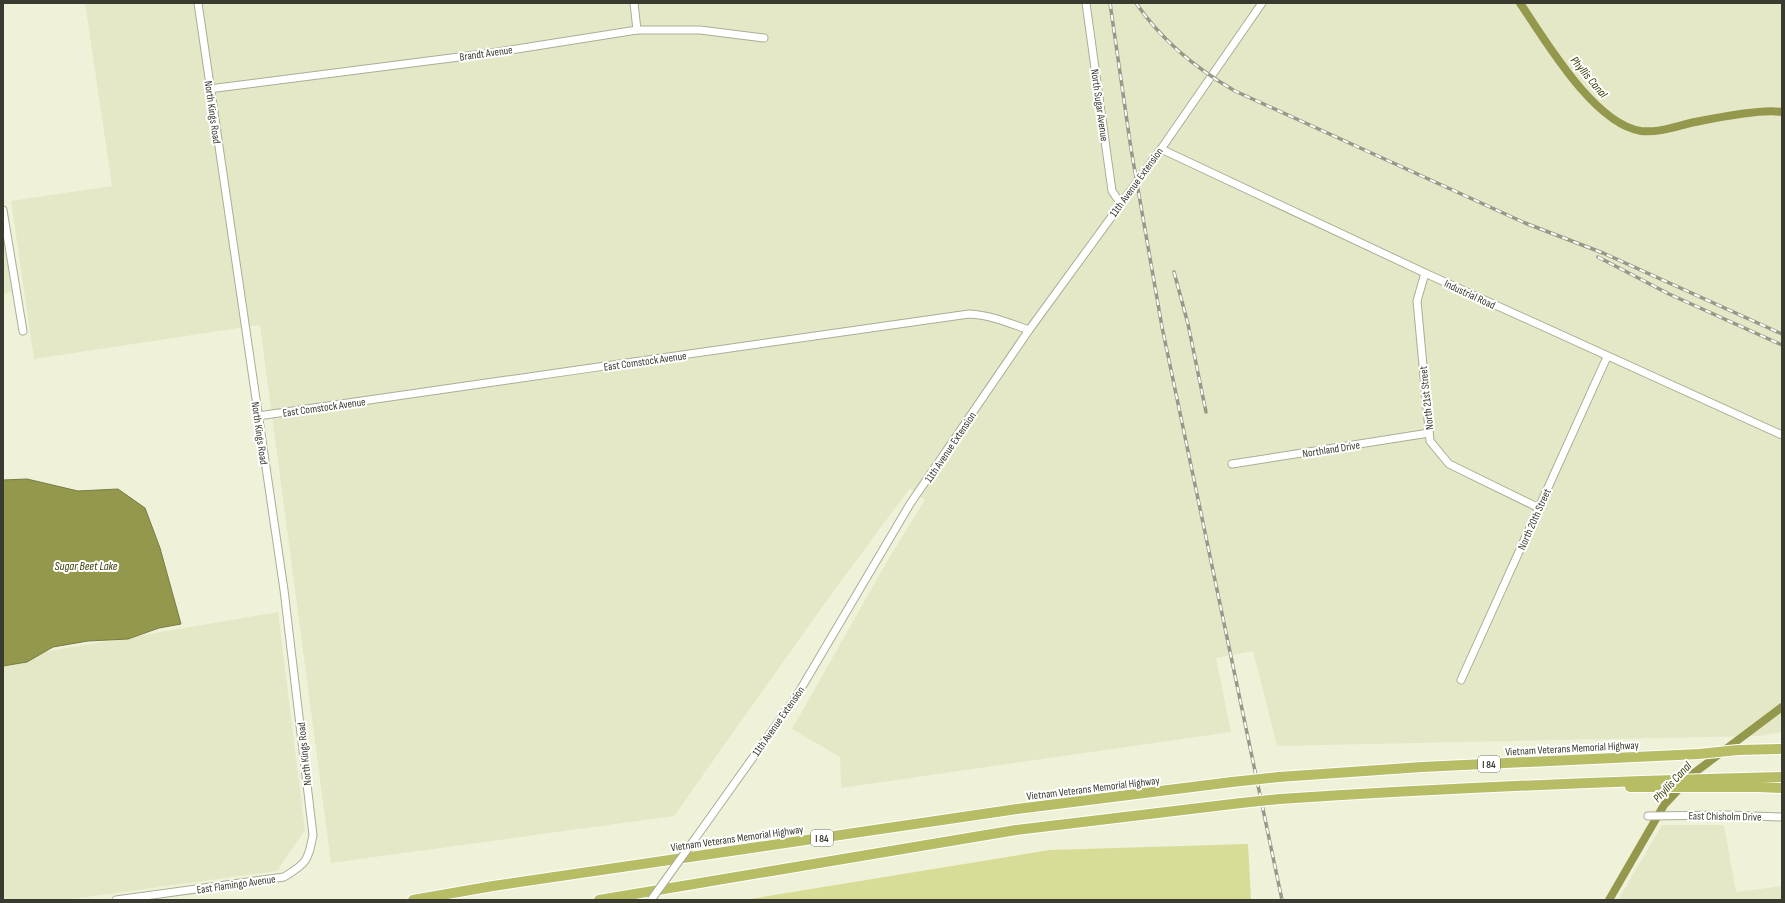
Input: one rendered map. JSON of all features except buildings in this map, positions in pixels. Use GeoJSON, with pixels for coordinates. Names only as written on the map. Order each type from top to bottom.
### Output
{"type":"FeatureCollection","features":[{"type":"Feature","properties":{"kind":"highway"},"geometry":{"type":"LineString","coordinates":[[1738,750],[1782,745]]}},
{"type":"Feature","properties":{"kind":"highway","name":"Vietnam Veterans Memorial Highway"},"geometry":{"type":"LineString","coordinates":[[413,900],[493,886],[1009,810],[1232,782],[1279,777],[1422,767],[1782,749]]}},
{"type":"Feature","properties":{"kind":"highway","name":"I 84"},"geometry":{"type":"LineString","coordinates":[[598,900],[1016,830],[1241,803],[1420,790],[1673,779],[1782,777]]}},
{"type":"Feature","properties":{"kind":"highway"},"geometry":{"type":"LineString","coordinates":[[1549,784],[1662,788],[1782,788]]}},
{"type":"Feature","properties":{"kind":"street","name":"North Kings Road"},"geometry":{"type":"LineString","coordinates":[[198,3],[209,89],[284,590],[313,834],[309,855],[305,862]]}},
{"type":"Feature","properties":{"kind":"street"},"geometry":{"type":"LineString","coordinates":[[634,3],[637,30]]}},
{"type":"Feature","properties":{"kind":"street","name":"North Sugar Avenue"},"geometry":{"type":"LineString","coordinates":[[1086,3],[1112,191],[1121,204]]}},
{"type":"Feature","properties":{"kind":"street","name":"11th Avenue Extension"},"geometry":{"type":"LineString","coordinates":[[652,900],[796,697],[903,516],[1029,330],[1161,149],[1262,3]]}},
{"type":"Feature","properties":{"kind":"street","name":"Brandt Avenue"},"geometry":{"type":"LineString","coordinates":[[209,89],[498,52],[637,30],[700,30],[764,38]]}},
{"type":"Feature","properties":{"kind":"street","name":"Industrial Road"},"geometry":{"type":"LineString","coordinates":[[1161,149],[1425,274],[1782,435]]}},
{"type":"Feature","properties":{"kind":"street"},"geometry":{"type":"LineString","coordinates":[[3,210],[6,241],[23,331]]}},
{"type":"Feature","properties":{"kind":"street","name":"North 21st Street"},"geometry":{"type":"LineString","coordinates":[[1425,274],[1417,301],[1430,441],[1449,464],[1539,508]]}},
{"type":"Feature","properties":{"kind":"street","name":"East Comstock Avenue"},"geometry":{"type":"LineString","coordinates":[[258,416],[969,314],[991,317],[1029,330]]}},
{"type":"Feature","properties":{"kind":"street","name":"North 20th Street"},"geometry":{"type":"LineString","coordinates":[[1461,680],[1607,357]]}},
{"type":"Feature","properties":{"kind":"street","name":"Northland Drive"},"geometry":{"type":"LineString","coordinates":[[1232,464],[1429,433]]}},
{"type":"Feature","properties":{"kind":"street","name":"East Chisholm Drive"},"geometry":{"type":"LineString","coordinates":[[1648,816],[1669,815],[1782,818]]}},
{"type":"Feature","properties":{"kind":"street","name":"East Flamingo Avenue"},"geometry":{"type":"LineString","coordinates":[[116,900],[284,877],[305,862]]}},
{"type":"Feature","properties":{"kind":"shaded area"},"geometry":{"type":"Polygon","coordinates":[[[85,3],[1782,3],[1782,732],[1758,736],[1277,746],[1253,651],[1216,658],[1231,732],[841,788],[840,757],[792,729],[889,558],[925,500],[910,488],[822,607],[674,816],[331,863],[260,325],[34,359],[11,201],[112,186],[85,3]]]}},
{"type":"Feature","properties":{"kind":"shaded area"},"geometry":{"type":"Polygon","coordinates":[[[3,222],[13,292],[3,293],[3,222]]]}},
{"type":"Feature","properties":{"kind":"shaded area"},"geometry":{"type":"Polygon","coordinates":[[[278,612],[305,830],[277,871],[65,900],[3,900],[3,659],[278,612]]]}},
{"type":"Feature","properties":{"kind":"shaded area"},"geometry":{"type":"Polygon","coordinates":[[[1662,825],[1724,825],[1736,892],[1782,886],[1782,900],[1618,900],[1662,825]]]}},
{"type":"Feature","properties":{"kind":"shaded area"},"geometry":{"type":"Polygon","coordinates":[[[1248,844],[1251,900],[744,900],[1050,850],[1248,844]]]}},
{"type":"Feature","properties":{"kind":"water","name":"Sugar Beet Lake"},"geometry":{"type":"Polygon","coordinates":[[[27,479],[78,491],[118,489],[145,508],[160,548],[181,624],[159,628],[128,639],[88,641],[53,647],[27,662],[3,666],[3,480],[27,479]]]}},
{"type":"Feature","properties":{"kind":"waterway","name":"Phyllis Canal"},"geometry":{"type":"LineString","coordinates":[[1520,3],[1572,78],[1606,113],[1623,125],[1641,131],[1654,131],[1738,114],[1763,111],[1782,112]]}},
{"type":"Feature","properties":{"kind":"waterway","name":"Phyllis Canal"},"geometry":{"type":"LineString","coordinates":[[1609,900],[1664,805],[1694,773],[1782,707]]}},
{"type":"Feature","properties":{"kind":"railway"},"geometry":{"type":"LineString","coordinates":[[1110,3],[1131,149],[1162,327],[1282,900]]}},
{"type":"Feature","properties":{"kind":"railway"},"geometry":{"type":"LineString","coordinates":[[1136,3],[1157,30],[1180,53],[1206,73],[1235,91],[1525,223],[1603,253],[1782,334]]}},
{"type":"Feature","properties":{"kind":"railway"},"geometry":{"type":"LineString","coordinates":[[1598,257],[1669,294],[1782,345]]}},
{"type":"Feature","properties":{"kind":"railway"},"geometry":{"type":"LineString","coordinates":[[1174,272],[1188,324],[1206,412]]}}]}
